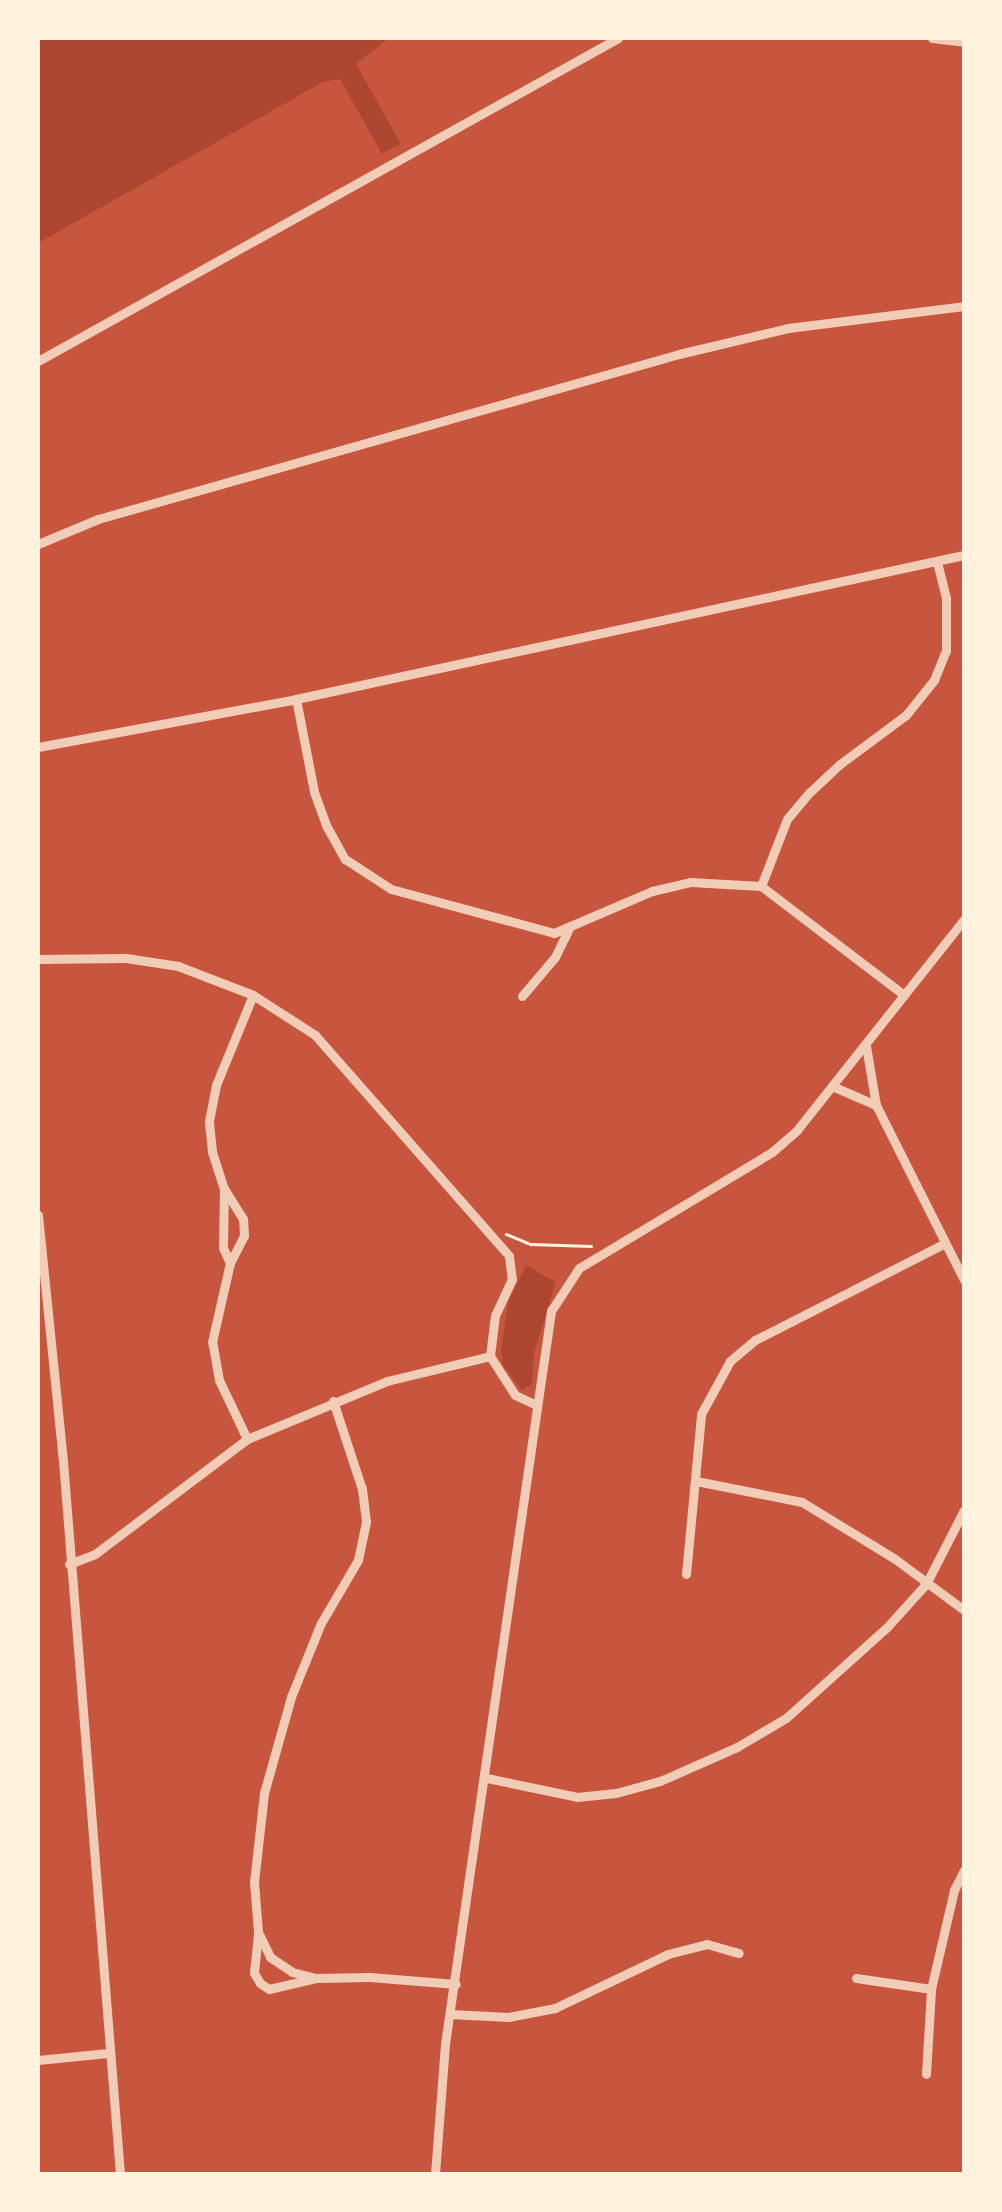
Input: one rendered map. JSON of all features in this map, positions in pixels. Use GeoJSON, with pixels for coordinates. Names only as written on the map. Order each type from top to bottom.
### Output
{"type":"FeatureCollection","features":[{"type":"Feature","properties":{"kind":"street"},"geometry":{"type":"LineString","coordinates":[[38,361],[618,38]]}},
{"type":"Feature","properties":{"kind":"street"},"geometry":{"type":"LineString","coordinates":[[932,38],[964,42]]}},
{"type":"Feature","properties":{"kind":"street"},"geometry":{"type":"LineString","coordinates":[[38,544],[98,519],[679,354],[788,328],[964,306]]}},
{"type":"Feature","properties":{"kind":"street"},"geometry":{"type":"LineString","coordinates":[[38,747],[296,699],[964,555]]}},
{"type":"Feature","properties":{"kind":"street"},"geometry":{"type":"LineString","coordinates":[[761,886],[787,819],[840,764],[906,715],[934,680],[946,651],[946,598],[938,561]]}},
{"type":"Feature","properties":{"kind":"street"},"geometry":{"type":"LineString","coordinates":[[296,699],[314,792],[345,859],[391,889],[554,933],[652,891],[690,882],[761,886],[904,995]]}},
{"type":"Feature","properties":{"kind":"street"},"geometry":{"type":"LineString","coordinates":[[435,2174],[450,2014],[551,1311],[579,1268],[772,1152],[866,1046],[964,919]]}},
{"type":"Feature","properties":{"kind":"street"},"geometry":{"type":"LineString","coordinates":[[522,996],[556,957],[569,928]]}},
{"type":"Feature","properties":{"kind":"street"},"geometry":{"type":"LineString","coordinates":[[38,959],[126,958],[178,966],[254,995],[315,1035],[509,1256],[512,1279],[496,1315],[490,1356],[515,1395],[536,1405]]}},
{"type":"Feature","properties":{"kind":"street"},"geometry":{"type":"LineString","coordinates":[[247,1439],[219,1380],[212,1342],[230,1263],[244,1236],[243,1218],[224,1190],[212,1151],[209,1121],[216,1085],[254,995]]}},
{"type":"Feature","properties":{"kind":"street"},"geometry":{"type":"LineString","coordinates":[[866,1046],[876,1105],[964,1280]]}},
{"type":"Feature","properties":{"kind":"street"},"geometry":{"type":"LineString","coordinates":[[832,1086],[876,1105]]}},
{"type":"Feature","properties":{"kind":"street"},"geometry":{"type":"LineString","coordinates":[[224,1190],[222,1235],[230,1263]]}},
{"type":"Feature","properties":{"kind":"street"},"geometry":{"type":"LineString","coordinates":[[38,1215],[120,2174]]}},
{"type":"Feature","properties":{"kind":"street"},"geometry":{"type":"LineString","coordinates":[[686,1574],[701,1414],[730,1362],[755,1340],[945,1242]]}},
{"type":"Feature","properties":{"kind":"street"},"geometry":{"type":"LineString","coordinates":[[70,1564],[95,1554],[247,1439],[332,1401],[439,1366],[490,1356]]}},
{"type":"Feature","properties":{"kind":"street"},"geometry":{"type":"LineString","coordinates":[[332,1401],[362,1489],[366,1522],[358,1560],[322,1623],[291,1697],[264,1793],[254,1882],[258,1932],[254,1973],[269,1989],[316,1978],[370,1977],[456,1984]]}},
{"type":"Feature","properties":{"kind":"street"},"geometry":{"type":"LineString","coordinates":[[696,1480],[802,1502],[895,1559],[964,1610]]}},
{"type":"Feature","properties":{"kind":"street"},"geometry":{"type":"LineString","coordinates":[[486,1778],[577,1797],[616,1794],[700,1764],[786,1718],[831,1681],[926,1584],[964,1510]]}},
{"type":"Feature","properties":{"kind":"street"},"geometry":{"type":"LineString","coordinates":[[926,2074],[931,1989],[954,1890],[964,1870]]}},
{"type":"Feature","properties":{"kind":"street"},"geometry":{"type":"LineString","coordinates":[[258,1932],[270,1957],[292,1972],[316,1978]]}},
{"type":"Feature","properties":{"kind":"street"},"geometry":{"type":"LineString","coordinates":[[450,2014],[508,2017],[555,2008],[668,1954],[707,1944],[739,1954]]}},
{"type":"Feature","properties":{"kind":"street"},"geometry":{"type":"LineString","coordinates":[[856,1978],[931,1989]]}},
{"type":"Feature","properties":{"kind":"street"},"geometry":{"type":"LineString","coordinates":[[38,2060],[108,2053]]}},
{"type":"Feature","properties":{"kind":"path"},"geometry":{"type":"LineString","coordinates":[[482,1224],[531,1244],[613,1246]]}},
{"type":"Feature","properties":{"kind":"shaded area"},"geometry":{"type":"Polygon","coordinates":[[[38,38],[389,38],[356,64],[401,144],[382,154],[340,79],[323,82],[38,243],[38,38]]]}},
{"type":"Feature","properties":{"kind":"shaded area"},"geometry":{"type":"Polygon","coordinates":[[[526,1265],[556,1282],[534,1353],[532,1384],[522,1390],[503,1366],[501,1350],[508,1303],[526,1265]]]}}]}
